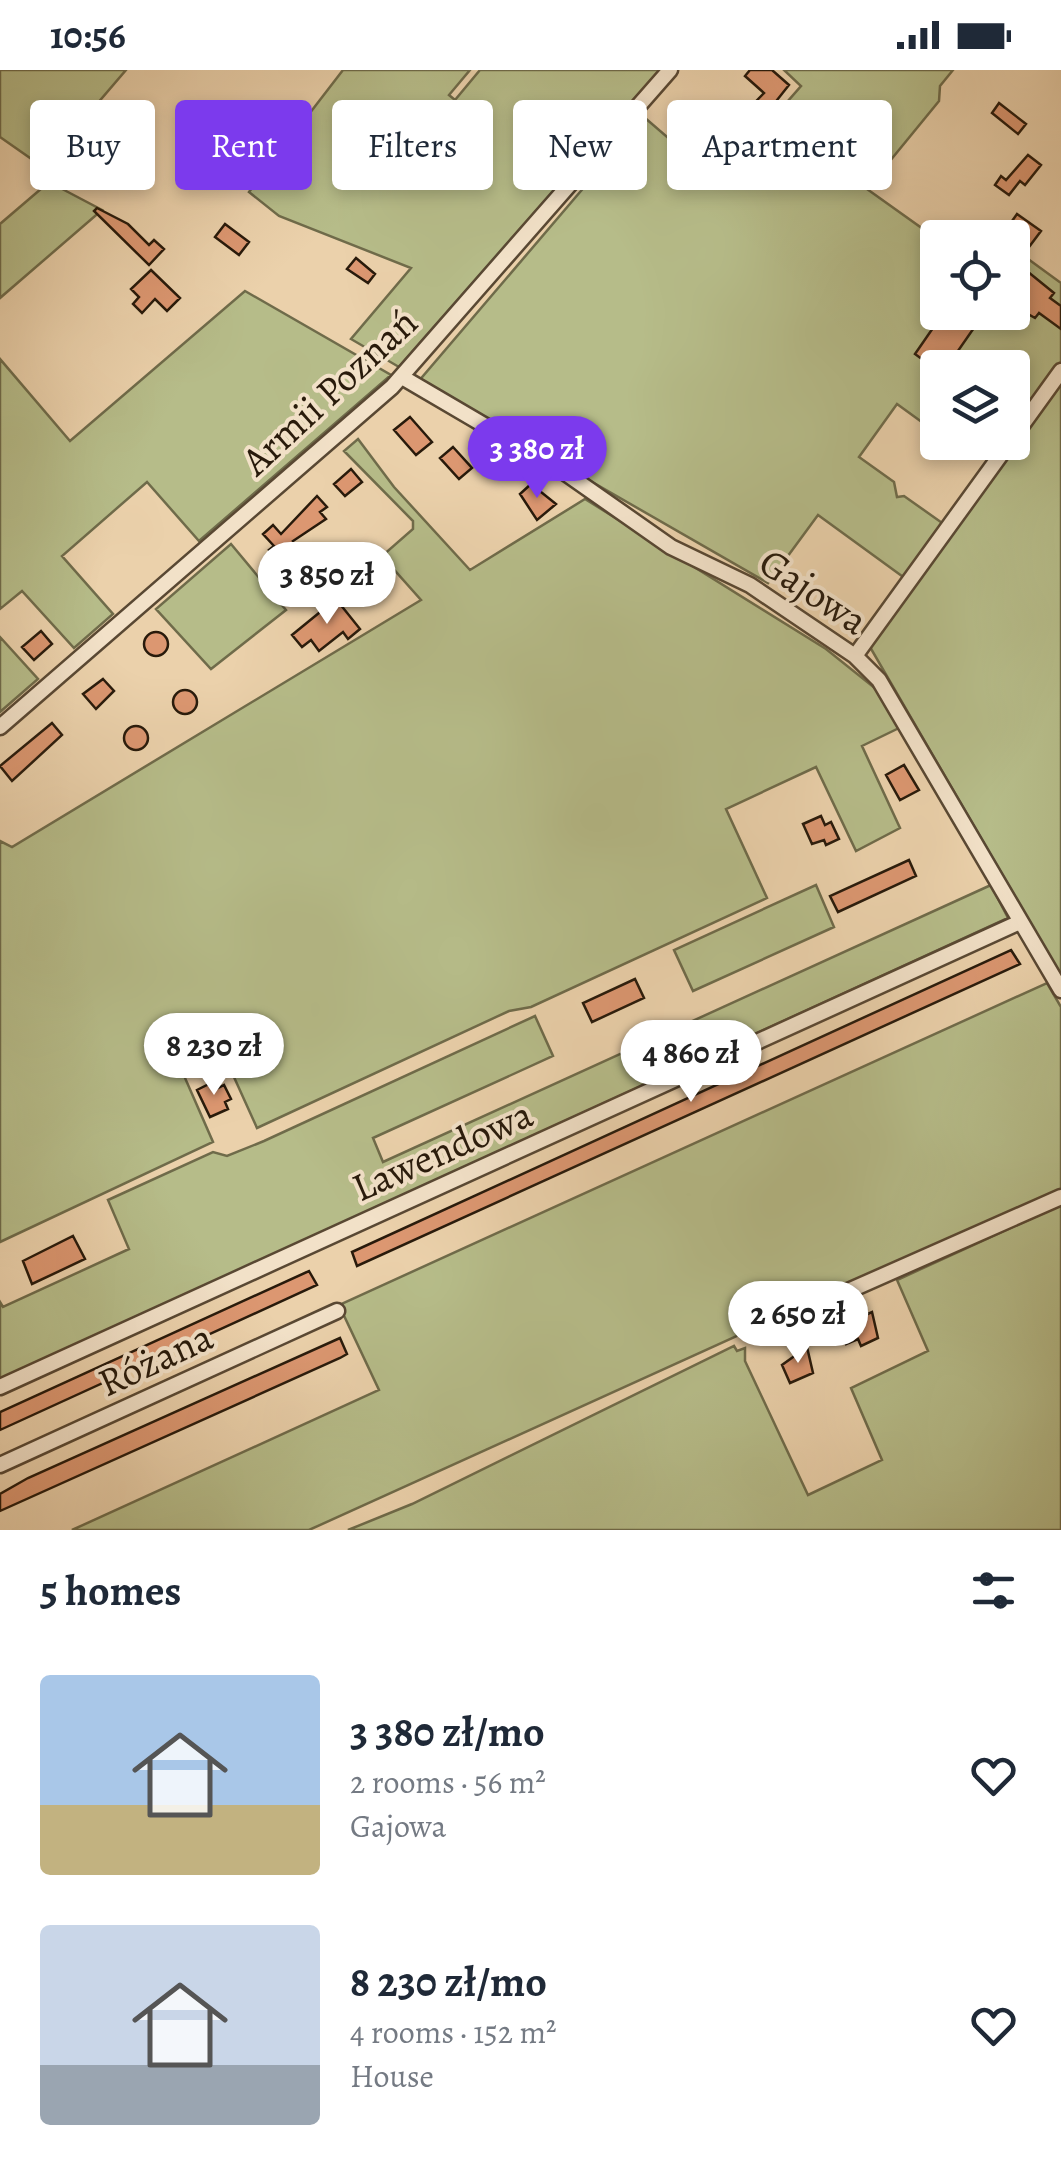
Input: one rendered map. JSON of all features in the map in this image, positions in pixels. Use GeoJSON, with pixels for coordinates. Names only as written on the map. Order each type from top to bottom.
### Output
{"type":"FeatureCollection","features":[{"type":"Feature","properties":{"kind":"street","name":"Armii Poznań"},"geometry":{"type":"LineString","coordinates":[[0,726],[402,377],[670,70]]}},
{"type":"Feature","properties":{"kind":"street"},"geometry":{"type":"LineString","coordinates":[[1030,415],[1061,372]]}},
{"type":"Feature","properties":{"kind":"street","name":"Gajowa"},"geometry":{"type":"LineString","coordinates":[[402,377],[564,472],[670,548],[750,585],[855,656],[879,680],[1061,990]]}},
{"type":"Feature","properties":{"kind":"street"},"geometry":{"type":"LineString","coordinates":[[855,656],[997,460]]}},
{"type":"Feature","properties":{"kind":"street","name":"Lawendowa"},"geometry":{"type":"LineString","coordinates":[[0,1387],[1020,922]]}},
{"type":"Feature","properties":{"kind":"street"},"geometry":{"type":"LineString","coordinates":[[787,1318],[1061,1197]]}},
{"type":"Feature","properties":{"kind":"street","name":"Różana"},"geometry":{"type":"LineString","coordinates":[[0,1465],[337,1311]]}},
{"type":"Feature","properties":{"kind":"green space"},"geometry":{"type":"Polygon","coordinates":[[[0,70],[126,70],[100,100],[30,100],[30,158],[0,137],[0,70]]]}},
{"type":"Feature","properties":{"kind":"green space"},"geometry":{"type":"Polygon","coordinates":[[[343,70],[470,70],[449,95],[455,100],[480,70],[660,70],[634,100],[513,100],[513,190],[555,190],[399,367],[351,339],[411,268],[279,216],[249,192],[312,190],[312,110],[343,70]]]}},
{"type":"Feature","properties":{"kind":"green space"},"geometry":{"type":"Polygon","coordinates":[[[784,70],[953,70],[940,86],[939,101],[892,158],[892,100],[789,100],[801,86],[784,70]]]}},
{"type":"Feature","properties":{"kind":"green space"},"geometry":{"type":"Polygon","coordinates":[[[647,120],[667,137],[667,190],[868,190],[920,227],[920,330],[1030,330],[1030,260],[1061,283],[1061,363],[1030,407],[1030,350],[920,350],[920,421],[897,404],[859,457],[894,482],[897,497],[904,496],[945,525],[906,579],[818,515],[768,583],[418,382],[582,190],[647,190],[647,120]]]}},
{"type":"Feature","properties":{"kind":"green space"},"geometry":{"type":"Polygon","coordinates":[[[40,190],[64,190],[102,210],[0,298],[0,224],[40,190]]]}},
{"type":"Feature","properties":{"kind":"green space"},"geometry":{"type":"Polygon","coordinates":[[[245,291],[391,375],[199,541],[147,482],[62,556],[113,614],[74,648],[22,591],[0,609],[0,359],[70,441],[245,291]]]}},
{"type":"Feature","properties":{"kind":"green space"},"geometry":{"type":"Polygon","coordinates":[[[1061,382],[1061,976],[870,647],[1005,460],[1030,460],[1030,425],[1061,382]]]}},
{"type":"Feature","properties":{"kind":"green space"},"geometry":{"type":"Polygon","coordinates":[[[358,439],[394,487],[470,570],[585,499],[826,649],[881,693],[901,727],[862,746],[900,828],[856,851],[816,767],[726,809],[767,898],[531,1007],[509,1011],[257,1128],[219,1044],[178,1062],[213,1142],[0,1242],[0,841],[12,847],[421,600],[382,556],[413,529],[413,521],[344,451],[358,439]]]}},
{"type":"Feature","properties":{"kind":"green space"},"geometry":{"type":"Polygon","coordinates":[[[231,544],[286,610],[211,669],[156,609],[231,544]]]}},
{"type":"Feature","properties":{"kind":"green space"},"geometry":{"type":"Polygon","coordinates":[[[0,637],[38,679],[0,712],[0,637]]]}},
{"type":"Feature","properties":{"kind":"green space"},"geometry":{"type":"Polygon","coordinates":[[[816,885],[834,927],[693,991],[674,950],[816,885]]]}},
{"type":"Feature","properties":{"kind":"green space"},"geometry":{"type":"Polygon","coordinates":[[[991,885],[1008,918],[0,1380],[0,1302],[3,1307],[129,1249],[108,1200],[213,1152],[227,1156],[264,1141],[535,1016],[553,1056],[373,1138],[383,1162],[991,885]]]}},
{"type":"Feature","properties":{"kind":"green space"},"geometry":{"type":"Polygon","coordinates":[[[1047,983],[1061,1007],[1061,1189],[309,1530],[72,1530],[379,1390],[339,1305],[1047,983]]]}},
{"type":"Feature","properties":{"kind":"green space"},"geometry":{"type":"Polygon","coordinates":[[[1061,1205],[1061,1530],[348,1530],[412,1504],[734,1346],[737,1351],[745,1348],[745,1361],[808,1495],[882,1460],[851,1388],[928,1351],[897,1280],[1061,1205]]]}},
{"type":"Feature","properties":{"kind":"building"},"geometry":{"type":"Polygon","coordinates":[[[750,70],[772,70],[789,85],[777,100],[757,100],[764,93],[745,76],[750,70]]]}},
{"type":"Feature","properties":{"kind":"building"},"geometry":{"type":"Polygon","coordinates":[[[999,103],[1026,124],[1018,134],[992,113],[999,103]]]}},
{"type":"Feature","properties":{"kind":"building"},"geometry":{"type":"Polygon","coordinates":[[[1028,155],[1041,165],[1025,185],[1020,181],[1009,195],[995,185],[1001,176],[1006,180],[1028,155]]]}},
{"type":"Feature","properties":{"kind":"building"},"geometry":{"type":"Polygon","coordinates":[[[97,208],[128,224],[149,245],[154,240],[164,249],[149,265],[94,211],[97,208]]]}},
{"type":"Feature","properties":{"kind":"building"},"geometry":{"type":"Polygon","coordinates":[[[1030,223],[1041,231],[1030,246],[1030,223]]]}},
{"type":"Feature","properties":{"kind":"building"},"geometry":{"type":"Polygon","coordinates":[[[225,224],[249,242],[239,255],[215,237],[225,224]]]}},
{"type":"Feature","properties":{"kind":"building"},"geometry":{"type":"Polygon","coordinates":[[[356,258],[375,274],[368,283],[347,269],[356,258]]]}},
{"type":"Feature","properties":{"kind":"building"},"geometry":{"type":"Polygon","coordinates":[[[151,270],[180,298],[167,311],[155,299],[142,313],[133,304],[139,297],[131,289],[151,270]]]}},
{"type":"Feature","properties":{"kind":"building"},"geometry":{"type":"Polygon","coordinates":[[[1030,274],[1054,293],[1050,298],[1061,306],[1061,329],[1039,313],[1035,318],[1030,315],[1030,274]]]}},
{"type":"Feature","properties":{"kind":"building"},"geometry":{"type":"Polygon","coordinates":[[[932,330],[973,330],[959,350],[920,350],[920,358],[915,354],[932,330]]]}},
{"type":"Feature","properties":{"kind":"building"},"geometry":{"type":"Polygon","coordinates":[[[410,417],[432,442],[416,455],[394,430],[410,417]]]}},
{"type":"Feature","properties":{"kind":"building"},"geometry":{"type":"Polygon","coordinates":[[[453,447],[472,468],[459,479],[440,458],[453,447]]]}},
{"type":"Feature","properties":{"kind":"building"},"geometry":{"type":"Polygon","coordinates":[[[351,469],[362,482],[345,496],[334,484],[351,469]]]}},
{"type":"Feature","properties":{"kind":"building"},"geometry":{"type":"Polygon","coordinates":[[[531,484],[556,504],[537,520],[520,494],[531,484]]]}},
{"type":"Feature","properties":{"kind":"building"},"geometry":{"type":"Polygon","coordinates":[[[317,496],[327,507],[320,512],[326,519],[293,541],[304,557],[296,565],[290,559],[282,565],[269,550],[274,546],[263,534],[273,525],[281,534],[317,496]]]}},
{"type":"Feature","properties":{"kind":"building"},"geometry":{"type":"Polygon","coordinates":[[[336,599],[360,629],[348,639],[343,632],[319,651],[311,640],[302,647],[292,635],[336,599]]]}},
{"type":"Feature","properties":{"kind":"building"},"geometry":{"type":"Polygon","coordinates":[[[41,631],[52,644],[34,660],[22,647],[41,631]]]}},
{"type":"Feature","properties":{"kind":"building"},"geometry":{"type":"Polygon","coordinates":[[[156,632],[165,635],[165,653],[156,656],[147,653],[144,644],[147,635],[156,632]]]}},
{"type":"Feature","properties":{"kind":"building"},"geometry":{"type":"Polygon","coordinates":[[[103,679],[114,691],[96,709],[83,694],[103,679]]]}},
{"type":"Feature","properties":{"kind":"building"},"geometry":{"type":"Polygon","coordinates":[[[185,690],[194,693],[194,711],[185,714],[176,711],[173,702],[176,693],[185,690]]]}},
{"type":"Feature","properties":{"kind":"building"},"geometry":{"type":"Polygon","coordinates":[[[52,723],[62,735],[12,781],[0,766],[52,723]]]}},
{"type":"Feature","properties":{"kind":"building"},"geometry":{"type":"Polygon","coordinates":[[[136,726],[145,729],[145,747],[136,750],[127,747],[124,738],[127,729],[136,726]]]}},
{"type":"Feature","properties":{"kind":"building"},"geometry":{"type":"Polygon","coordinates":[[[904,765],[919,790],[900,800],[886,775],[904,765]]]}},
{"type":"Feature","properties":{"kind":"building"},"geometry":{"type":"Polygon","coordinates":[[[821,816],[825,825],[831,822],[839,839],[826,845],[824,840],[812,844],[803,824],[821,816]]]}},
{"type":"Feature","properties":{"kind":"building"},"geometry":{"type":"Polygon","coordinates":[[[909,860],[916,876],[838,912],[830,896],[909,860]]]}},
{"type":"Feature","properties":{"kind":"building"},"geometry":{"type":"Polygon","coordinates":[[[1011,950],[1020,964],[357,1266],[352,1252],[1011,950]]]}},
{"type":"Feature","properties":{"kind":"building"},"geometry":{"type":"Polygon","coordinates":[[[635,979],[644,998],[592,1022],[583,1003],[635,979]]]}},
{"type":"Feature","properties":{"kind":"building"},"geometry":{"type":"Polygon","coordinates":[[[215,1081],[218,1088],[224,1085],[231,1099],[225,1102],[228,1109],[210,1117],[197,1090],[215,1081]]]}},
{"type":"Feature","properties":{"kind":"building"},"geometry":{"type":"Polygon","coordinates":[[[73,1236],[85,1259],[32,1284],[23,1261],[73,1236]]]}},
{"type":"Feature","properties":{"kind":"building"},"geometry":{"type":"Polygon","coordinates":[[[309,1271],[317,1285],[0,1430],[0,1412],[309,1271]]]}},
{"type":"Feature","properties":{"kind":"building"},"geometry":{"type":"Polygon","coordinates":[[[872,1312],[878,1338],[861,1346],[858,1339],[846,1344],[839,1327],[872,1312]]]}},
{"type":"Feature","properties":{"kind":"building"},"geometry":{"type":"Polygon","coordinates":[[[340,1338],[347,1354],[340,1358],[0,1511],[0,1494],[28,1478],[340,1338]]]}},
{"type":"Feature","properties":{"kind":"building"},"geometry":{"type":"Polygon","coordinates":[[[807,1347],[813,1373],[790,1383],[782,1365],[807,1347]]]}}]}
